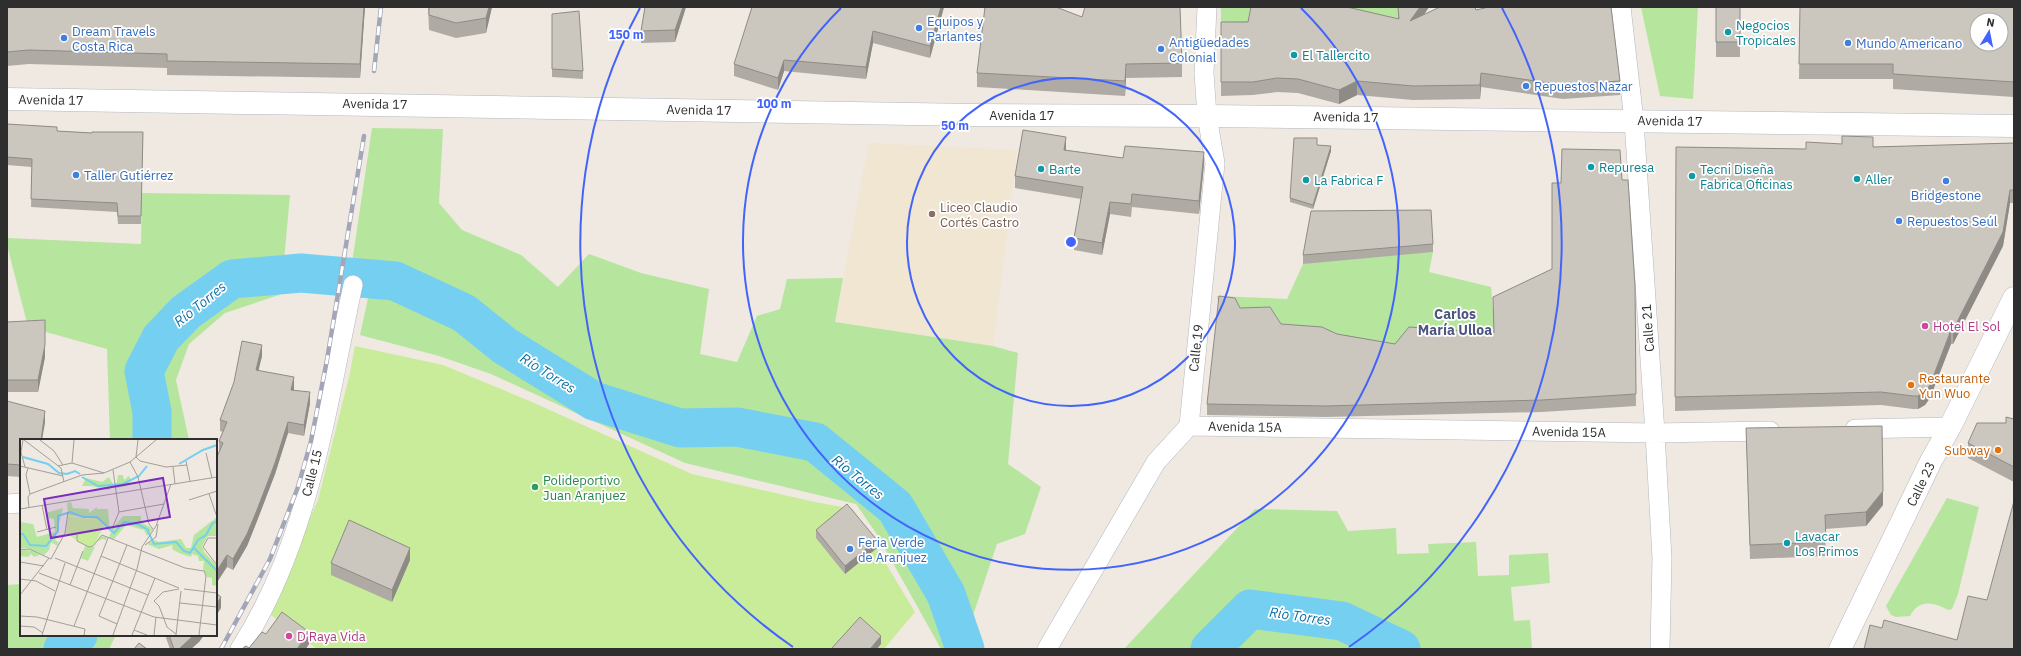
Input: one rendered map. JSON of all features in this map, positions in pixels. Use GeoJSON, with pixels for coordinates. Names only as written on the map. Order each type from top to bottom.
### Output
{"type":"FeatureCollection","features":[{"type":"Feature","properties":{"kind":"main road","name":"Avenida 17"},"geometry":{"type":"LineString","coordinates":[[7,99],[973,115],[1207,116],[2014,126]]}},
{"type":"Feature","properties":{"kind":"main road","name":"Calle 23"},"geometry":{"type":"LineString","coordinates":[[1840,649],[1931,461],[1950,428],[2014,298]]}},
{"type":"Feature","properties":{"kind":"street","name":"Calle 19"},"geometry":{"type":"LineString","coordinates":[[1188,426],[1214,163],[1207,116],[1204,66],[1207,7]]}},
{"type":"Feature","properties":{"kind":"street","name":"Calle 21"},"geometry":{"type":"LineString","coordinates":[[1621,7],[1634,121],[1655,433],[1662,558],[1660,649]]}},
{"type":"Feature","properties":{"kind":"street","name":"Calle 15"},"geometry":{"type":"LineString","coordinates":[[240,649],[272,593],[295,534],[313,472],[353,285]]}},
{"type":"Feature","properties":{"kind":"street","name":"Avenida 15A"},"geometry":{"type":"LineString","coordinates":[[1188,426],[1655,433],[1790,430]]}},
{"type":"Feature","properties":{"kind":"street"},"geometry":{"type":"LineString","coordinates":[[1047,649],[1156,462],[1188,426]]}},
{"type":"Feature","properties":{"kind":"street"},"geometry":{"type":"LineString","coordinates":[[1838,430],[1950,428]]}},
{"type":"Feature","properties":{"kind":"street"},"geometry":{"type":"LineString","coordinates":[[7,504],[20,503]]}},
{"type":"Feature","properties":{"kind":"shaded area","name":"Liceo Claudio Cortés Castro"},"geometry":{"type":"Polygon","coordinates":[[[869,143],[1017,150],[993,346],[835,322],[869,143]]]}},
{"type":"Feature","properties":{"kind":"green space"},"geometry":{"type":"Polygon","coordinates":[[[1221,7],[1411,7],[1399,33],[1221,36],[1221,7]]]}},
{"type":"Feature","properties":{"kind":"green space"},"geometry":{"type":"Polygon","coordinates":[[[1641,7],[1698,7],[1693,99],[1660,96],[1641,7]]]}},
{"type":"Feature","properties":{"kind":"green space"},"geometry":{"type":"Polygon","coordinates":[[[372,128],[443,129],[439,203],[462,230],[521,255],[558,287],[589,254],[641,273],[709,289],[700,354],[737,362],[757,316],[780,309],[787,279],[843,278],[835,322],[993,346],[1018,353],[1008,464],[1041,487],[1025,534],[997,544],[966,636],[982,649],[941,649],[878,536],[856,504],[685,463],[491,374],[439,356],[360,335],[375,266],[352,263],[372,128]]]}},
{"type":"Feature","properties":{"kind":"green space"},"geometry":{"type":"Polygon","coordinates":[[[142,193],[290,195],[283,271],[279,295],[225,313],[189,344],[176,380],[189,439],[110,439],[107,349],[28,327],[7,245],[7,238],[141,244],[142,193]]]}},
{"type":"Feature","properties":{"kind":"green space"},"geometry":{"type":"Polygon","coordinates":[[[1433,252],[1429,272],[1491,287],[1496,344],[1395,356],[1219,307],[1217,296],[1287,299],[1303,264],[1370,255],[1433,252]]]}},
{"type":"Feature","properties":{"kind":"green space","name":"Polideportivo Juan Aranjuez"},"geometry":{"type":"Polygon","coordinates":[[[355,346],[443,365],[532,402],[692,474],[815,502],[853,509],[915,612],[884,649],[317,649],[267,612],[318,500],[349,377],[355,346]]]}},
{"type":"Feature","properties":{"kind":"green space"},"geometry":{"type":"Polygon","coordinates":[[[1947,498],[1979,507],[1958,594],[1952,609],[1948,610],[1937,605],[1927,604],[1918,607],[1910,616],[1896,617],[1891,615],[1886,606],[1947,498]]]}},
{"type":"Feature","properties":{"kind":"green space"},"geometry":{"type":"Polygon","coordinates":[[[1255,509],[1337,511],[1348,531],[1396,528],[1397,554],[1429,553],[1428,544],[1476,542],[1478,576],[1509,575],[1509,555],[1548,553],[1550,583],[1511,587],[1514,621],[1530,620],[1532,649],[1124,649],[1255,509]]]}},
{"type":"Feature","properties":{"kind":"green space"},"geometry":{"type":"Polygon","coordinates":[[[20,584],[20,636],[116,636],[109,649],[7,649],[7,585],[20,584]]]}},
{"type":"Feature","properties":{"kind":"building"},"geometry":{"type":"Polygon","coordinates":[[[7,7],[364,7],[360,64],[167,61],[167,54],[29,50],[7,52],[7,7]]]}},
{"type":"Feature","properties":{"kind":"building"},"geometry":{"type":"Polygon","coordinates":[[[429,7],[489,7],[486,18],[456,23],[429,15],[429,7]]]}},
{"type":"Feature","properties":{"kind":"building"},"geometry":{"type":"Polygon","coordinates":[[[645,7],[683,7],[675,30],[641,31],[645,7]]]}},
{"type":"Feature","properties":{"kind":"building"},"geometry":{"type":"Polygon","coordinates":[[[752,7],[941,7],[930,46],[873,31],[866,67],[784,60],[778,78],[734,64],[752,7]]]}},
{"type":"Feature","properties":{"kind":"building"},"geometry":{"type":"Polygon","coordinates":[[[985,7],[1056,7],[1082,17],[1085,7],[1180,7],[1182,63],[1126,64],[1125,81],[977,73],[985,7]]]}},
{"type":"Feature","properties":{"kind":"building"},"geometry":{"type":"Polygon","coordinates":[[[1251,7],[1347,7],[1399,19],[1398,7],[1420,7],[1410,21],[1440,7],[1475,7],[1476,10],[1489,7],[1611,7],[1620,81],[1563,85],[1481,73],[1480,85],[1413,86],[1357,81],[1339,90],[1298,79],[1277,78],[1253,82],[1221,82],[1221,22],[1248,22],[1251,7]]]}},
{"type":"Feature","properties":{"kind":"building","name":"Negocios Tropicales"},"geometry":{"type":"Polygon","coordinates":[[[1716,7],[1740,7],[1740,42],[1716,42],[1716,7]]]}},
{"type":"Feature","properties":{"kind":"building"},"geometry":{"type":"Polygon","coordinates":[[[1800,7],[2014,7],[2014,82],[1893,74],[1893,64],[1799,64],[1800,7]]]}},
{"type":"Feature","properties":{"kind":"building"},"geometry":{"type":"Polygon","coordinates":[[[579,11],[583,71],[552,69],[552,14],[579,11]]]}},
{"type":"Feature","properties":{"kind":"building"},"geometry":{"type":"Polygon","coordinates":[[[7,124],[57,127],[57,131],[92,133],[143,132],[141,216],[118,216],[117,203],[31,199],[32,159],[7,157],[7,124]]]}},
{"type":"Feature","properties":{"kind":"building"},"geometry":{"type":"Polygon","coordinates":[[[1023,130],[1066,137],[1064,150],[1123,158],[1125,146],[1204,152],[1199,201],[1132,194],[1131,204],[1110,202],[1102,243],[1074,238],[1083,187],[1015,176],[1023,130]]]}},
{"type":"Feature","properties":{"kind":"building"},"geometry":{"type":"Polygon","coordinates":[[[1842,136],[1873,137],[1873,147],[2014,143],[2014,190],[2010,190],[2003,232],[1953,330],[1951,330],[1930,385],[1925,392],[1918,396],[1881,392],[1675,397],[1676,147],[1806,149],[1806,142],[1842,144],[1842,136]]]}},
{"type":"Feature","properties":{"kind":"building","name":"La Fabrica F"},"geometry":{"type":"Polygon","coordinates":[[[1294,138],[1317,138],[1317,145],[1331,146],[1313,205],[1290,198],[1294,138]]]}},
{"type":"Feature","properties":{"kind":"building"},"geometry":{"type":"Polygon","coordinates":[[[1562,149],[1620,150],[1622,180],[1628,180],[1635,286],[1636,394],[1542,400],[1325,406],[1207,404],[1219,296],[1235,298],[1240,308],[1270,307],[1281,324],[1322,327],[1337,334],[1395,344],[1409,327],[1494,333],[1493,297],[1552,269],[1552,183],[1561,183],[1562,149]]]}},
{"type":"Feature","properties":{"kind":"building"},"geometry":{"type":"Polygon","coordinates":[[[1431,210],[1433,244],[1303,255],[1311,211],[1431,210]]]}},
{"type":"Feature","properties":{"kind":"building"},"geometry":{"type":"Polygon","coordinates":[[[45,320],[45,345],[38,380],[7,380],[7,322],[45,320]]]}},
{"type":"Feature","properties":{"kind":"building"},"geometry":{"type":"Polygon","coordinates":[[[242,341],[262,345],[256,370],[294,377],[291,390],[310,392],[304,425],[288,422],[275,463],[247,534],[233,559],[227,555],[217,570],[217,457],[223,443],[219,441],[227,422],[220,420],[234,382],[242,341]]]}},
{"type":"Feature","properties":{"kind":"building"},"geometry":{"type":"Polygon","coordinates":[[[7,401],[45,411],[41,439],[20,439],[20,465],[7,464],[7,401]]]}},
{"type":"Feature","properties":{"kind":"building"},"geometry":{"type":"Polygon","coordinates":[[[2006,417],[2014,419],[2014,467],[1968,443],[1977,423],[2006,423],[2006,417]]]}},
{"type":"Feature","properties":{"kind":"building"},"geometry":{"type":"Polygon","coordinates":[[[1882,426],[1883,491],[1866,512],[1825,515],[1826,542],[1750,545],[1746,428],[1882,426]]]}},
{"type":"Feature","properties":{"kind":"building"},"geometry":{"type":"Polygon","coordinates":[[[2014,501],[2014,649],[1864,649],[1870,625],[1882,628],[1884,620],[1957,640],[1968,596],[1987,600],[2014,501]]]}},
{"type":"Feature","properties":{"kind":"building"},"geometry":{"type":"Polygon","coordinates":[[[847,504],[877,540],[845,566],[816,530],[847,504]]]}},
{"type":"Feature","properties":{"kind":"building"},"geometry":{"type":"Polygon","coordinates":[[[349,520],[410,548],[392,590],[331,563],[349,520]]]}},
{"type":"Feature","properties":{"kind":"building"},"geometry":{"type":"Polygon","coordinates":[[[217,594],[221,597],[217,603],[217,594]]]}},
{"type":"Feature","properties":{"kind":"building"},"geometry":{"type":"Polygon","coordinates":[[[282,612],[309,632],[297,649],[243,649],[246,646],[249,648],[262,632],[266,634],[282,612]]]}},
{"type":"Feature","properties":{"kind":"building"},"geometry":{"type":"Polygon","coordinates":[[[860,617],[881,636],[870,649],[831,649],[860,617]]]}},
{"type":"Feature","properties":{"kind":"building"},"geometry":{"type":"Polygon","coordinates":[[[169,636],[193,636],[179,649],[174,649],[169,636]]]}},
{"type":"Feature","properties":{"kind":"building"},"geometry":{"type":"Polygon","coordinates":[[[139,643],[147,649],[134,649],[139,643]]]}},
{"type":"Feature","properties":{"kind":"waterway","name":"Río Torres"},"geometry":{"type":"LineString","coordinates":[[152,439],[152,412],[144,371],[161,338],[186,312],[232,279],[301,273],[395,281],[464,313],[505,346],[594,401],[680,428],[737,427],[815,442],[895,507],[946,594],[965,649]]}},
{"type":"Feature","properties":{"kind":"waterway","name":"Río Torres"},"geometry":{"type":"LineString","coordinates":[[1210,649],[1250,609],[1342,621],[1401,649]]}},
{"type":"Feature","properties":{"kind":"waterway","name":"Río Torres"},"geometry":{"type":"LineString","coordinates":[[63,649],[77,636]]}},
{"type":"Feature","properties":{"kind":"railway"},"geometry":{"type":"LineString","coordinates":[[374,71],[381,7]]}},
{"type":"Feature","properties":{"kind":"railway"},"geometry":{"type":"LineString","coordinates":[[221,649],[270,559],[298,487],[311,441],[327,360],[364,136]]}},
{"type":"Feature","properties":{"kind":"place","name":"Equipos y Parlantes"},"geometry":{"type":"Point","coordinates":[919,28]}},
{"type":"Feature","properties":{"kind":"place","name":"Negocios Tropicales"},"geometry":{"type":"Point","coordinates":[1728,32]}},
{"type":"Feature","properties":{"kind":"place","name":"Dream Travels Costa Rica"},"geometry":{"type":"Point","coordinates":[64,38]}},
{"type":"Feature","properties":{"kind":"place","name":"Mundo Americano"},"geometry":{"type":"Point","coordinates":[1848,43]}},
{"type":"Feature","properties":{"kind":"place","name":"Antigüedades Colonial"},"geometry":{"type":"Point","coordinates":[1161,49]}},
{"type":"Feature","properties":{"kind":"place","name":"El Tallercito"},"geometry":{"type":"Point","coordinates":[1294,55]}},
{"type":"Feature","properties":{"kind":"place","name":"Repuestos Nazar"},"geometry":{"type":"Point","coordinates":[1526,86]}},
{"type":"Feature","properties":{"kind":"place","name":"Repuresa"},"geometry":{"type":"Point","coordinates":[1591,167]}},
{"type":"Feature","properties":{"kind":"place","name":"Barte"},"geometry":{"type":"Point","coordinates":[1041,169]}},
{"type":"Feature","properties":{"kind":"place","name":"Taller Gutiérrez"},"geometry":{"type":"Point","coordinates":[76,175]}},
{"type":"Feature","properties":{"kind":"place","name":"Tecni Diseña Fabrica Oficinas"},"geometry":{"type":"Point","coordinates":[1692,176]}},
{"type":"Feature","properties":{"kind":"place","name":"Aller"},"geometry":{"type":"Point","coordinates":[1857,179]}},
{"type":"Feature","properties":{"kind":"place","name":"La Fabrica F"},"geometry":{"type":"Point","coordinates":[1306,180]}},
{"type":"Feature","properties":{"kind":"place","name":"Bridgestone"},"geometry":{"type":"Point","coordinates":[1946,181]}},
{"type":"Feature","properties":{"kind":"place","name":"Liceo Claudio Cortés Castro"},"geometry":{"type":"Point","coordinates":[932,214]}},
{"type":"Feature","properties":{"kind":"place","name":"Repuestos Seúl"},"geometry":{"type":"Point","coordinates":[1899,221]}},
{"type":"Feature","properties":{"kind":"place","name":"Hotel El Sol"},"geometry":{"type":"Point","coordinates":[1925,326]}},
{"type":"Feature","properties":{"kind":"place","name":"Restaurante Yun Wuo"},"geometry":{"type":"Point","coordinates":[1911,385]}},
{"type":"Feature","properties":{"kind":"place","name":"Subway"},"geometry":{"type":"Point","coordinates":[1998,450]}},
{"type":"Feature","properties":{"kind":"place","name":"Polideportivo Juan Aranjuez"},"geometry":{"type":"Point","coordinates":[535,487]}},
{"type":"Feature","properties":{"kind":"place","name":"Lavacar Los Primos"},"geometry":{"type":"Point","coordinates":[1787,543]}},
{"type":"Feature","properties":{"kind":"place","name":"Feria Verde de Aranjuez"},"geometry":{"type":"Point","coordinates":[850,549]}},
{"type":"Feature","properties":{"kind":"place","name":"D'Raya Vida"},"geometry":{"type":"Point","coordinates":[289,636]}},
{"type":"Feature","properties":{"kind":"district","name":"Carlos María Ulloa"},"geometry":{"type":"Point","coordinates":[1455,322]}}]}
